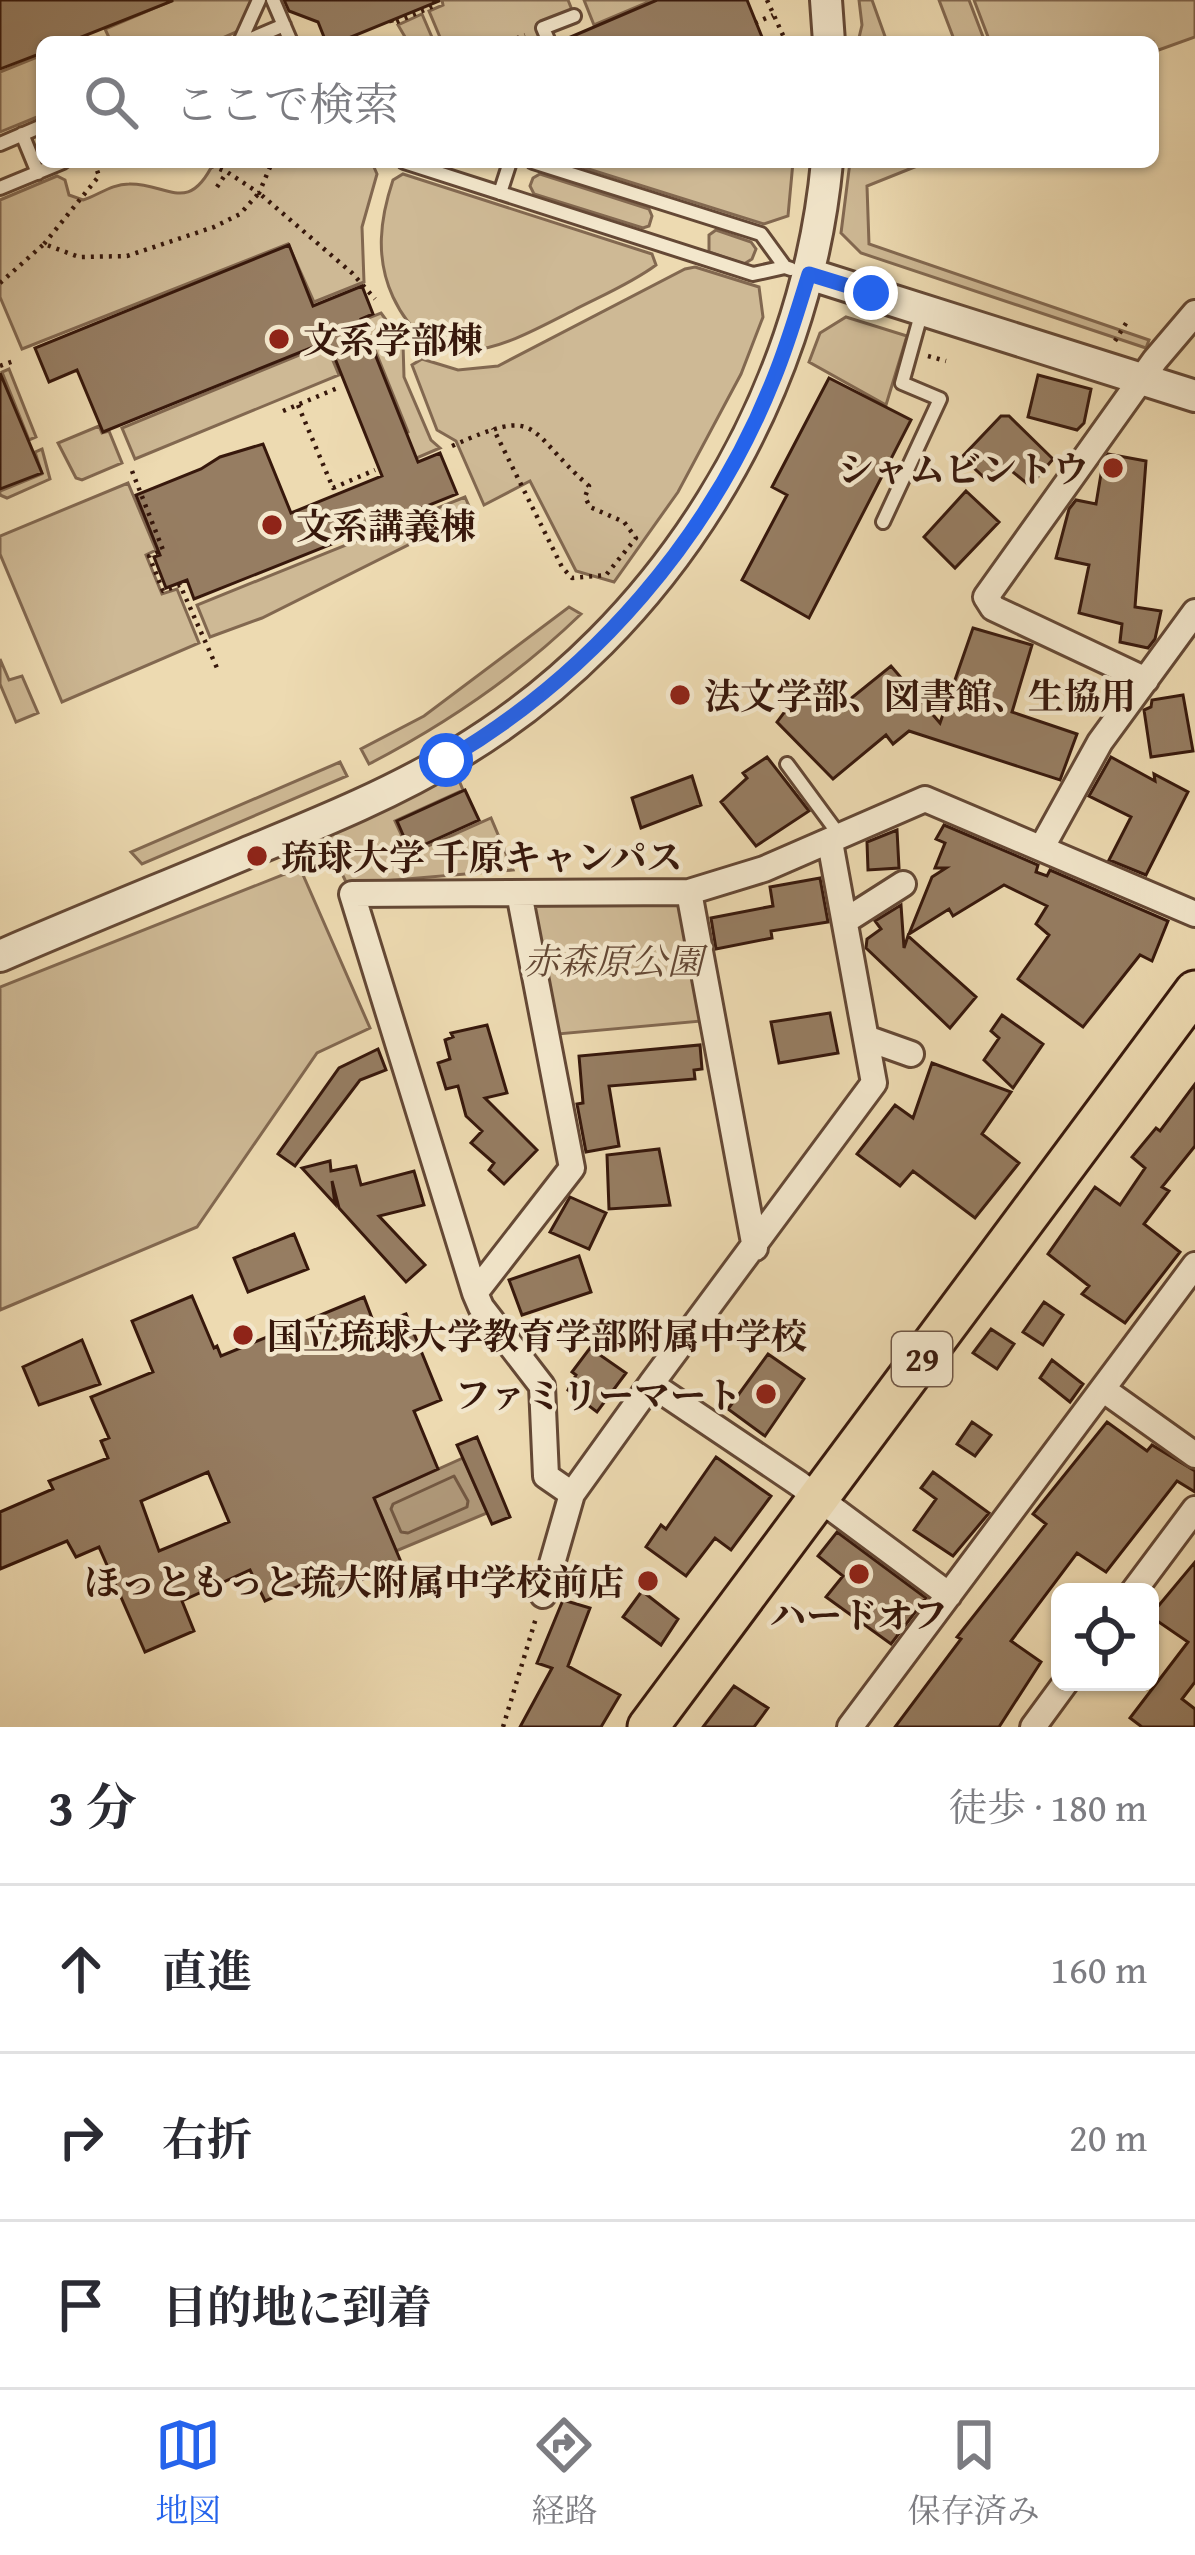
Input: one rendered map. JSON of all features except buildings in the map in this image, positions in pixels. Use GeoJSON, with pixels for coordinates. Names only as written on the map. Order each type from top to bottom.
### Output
{"type":"FeatureCollection","features":[{"type":"Feature","properties":{"kind":"main road","name":"29"},"geometry":{"type":"LineString","coordinates":[[648,1727],[1195,991]]}},
{"type":"Feature","properties":{"kind":"street"},"geometry":{"type":"LineString","coordinates":[[826,0],[829,36]]}},
{"type":"Feature","properties":{"kind":"street"},"geometry":{"type":"LineString","coordinates":[[0,956],[370,799],[466,748],[545,691],[634,605],[701,517],[759,412],[797,271],[822,211],[826,168]]}},
{"type":"Feature","properties":{"kind":"street"},"geometry":{"type":"LineString","coordinates":[[797,271],[1195,396]]}},
{"type":"Feature","properties":{"kind":"street"},"geometry":{"type":"LineString","coordinates":[[1146,680],[993,608],[986,597],[1141,380],[1195,313]]}},
{"type":"Feature","properties":{"kind":"street"},"geometry":{"type":"LineString","coordinates":[[1042,847],[1100,742],[1195,612]]}},
{"type":"Feature","properties":{"kind":"street"},"geometry":{"type":"LineString","coordinates":[[572,1494],[546,1476],[542,1386],[475,1294],[352,894],[689,892],[764,869],[926,800],[1195,914]]}},
{"type":"Feature","properties":{"kind":"street"},"geometry":{"type":"LineString","coordinates":[[543,1595],[572,1494],[874,1082],[835,840]]}},
{"type":"Feature","properties":{"kind":"street"},"geometry":{"type":"LineString","coordinates":[[845,921],[903,884]]}},
{"type":"Feature","properties":{"kind":"street"},"geometry":{"type":"LineString","coordinates":[[475,1294],[572,1168],[519,892]]}},
{"type":"Feature","properties":{"kind":"street"},"geometry":{"type":"LineString","coordinates":[[689,892],[754,1248]]}},
{"type":"Feature","properties":{"kind":"street"},"geometry":{"type":"LineString","coordinates":[[866,1038],[911,1054]]}},
{"type":"Feature","properties":{"kind":"street"},"geometry":{"type":"LineString","coordinates":[[850,1727],[1195,1265]]}},
{"type":"Feature","properties":{"kind":"street"},"geometry":{"type":"LineString","coordinates":[[651,1384],[950,1594]]}},
{"type":"Feature","properties":{"kind":"street"},"geometry":{"type":"LineString","coordinates":[[1104,1390],[1195,1455]]}},
{"type":"Feature","properties":{"kind":"street"},"geometry":{"type":"LineString","coordinates":[[1140,1583],[1195,1509]]}},
{"type":"Feature","properties":{"kind":"street"},"geometry":{"type":"LineString","coordinates":[[1033,1727],[1059,1691]]}},
{"type":"Feature","properties":{"kind":"lane"},"geometry":{"type":"LineString","coordinates":[[244,36],[259,0]]}},
{"type":"Feature","properties":{"kind":"lane"},"geometry":{"type":"LineString","coordinates":[[273,0],[289,36]]}},
{"type":"Feature","properties":{"kind":"lane"},"geometry":{"type":"LineString","coordinates":[[546,36],[543,28],[574,16]]}},
{"type":"Feature","properties":{"kind":"lane"},"geometry":{"type":"LineString","coordinates":[[258,36],[284,26]]}},
{"type":"Feature","properties":{"kind":"lane"},"geometry":{"type":"LineString","coordinates":[[0,144],[36,128]]}},
{"type":"Feature","properties":{"kind":"lane"},"geometry":{"type":"LineString","coordinates":[[22,134],[36,167]]}},
{"type":"Feature","properties":{"kind":"lane"},"geometry":{"type":"LineString","coordinates":[[36,168],[38,172]]}},
{"type":"Feature","properties":{"kind":"lane"},"geometry":{"type":"LineString","coordinates":[[0,188],[48,168]]}},
{"type":"Feature","properties":{"kind":"lane"},"geometry":{"type":"LineString","coordinates":[[423,168],[753,274],[797,271]]}},
{"type":"Feature","properties":{"kind":"lane"},"geometry":{"type":"LineString","coordinates":[[500,193],[508,168]]}},
{"type":"Feature","properties":{"kind":"lane"},"geometry":{"type":"LineString","coordinates":[[552,168],[761,234],[797,271]]}},
{"type":"Feature","properties":{"kind":"lane"},"geometry":{"type":"LineString","coordinates":[[883,523],[940,399],[902,383],[922,310]]}},
{"type":"Feature","properties":{"kind":"lane"},"geometry":{"type":"LineString","coordinates":[[788,764],[835,840]]}},
{"type":"Feature","properties":{"kind":"path"},"geometry":{"type":"LineString","coordinates":[[391,20],[392,24],[436,5],[434,0]]}},
{"type":"Feature","properties":{"kind":"path"},"geometry":{"type":"LineString","coordinates":[[766,0],[782,36]]}},
{"type":"Feature","properties":{"kind":"path"},"geometry":{"type":"LineString","coordinates":[[754,23],[773,15]]}},
{"type":"Feature","properties":{"kind":"path"},"geometry":{"type":"LineString","coordinates":[[0,284],[44,244],[99,176],[96,168]]}},
{"type":"Feature","properties":{"kind":"path"},"geometry":{"type":"LineString","coordinates":[[217,168],[259,193],[352,273],[375,299]]}},
{"type":"Feature","properties":{"kind":"path"},"geometry":{"type":"LineString","coordinates":[[44,244],[79,257],[127,256],[170,244],[240,214],[259,193],[269,168]]}},
{"type":"Feature","properties":{"kind":"path"},"geometry":{"type":"LineString","coordinates":[[217,187],[227,172]]}},
{"type":"Feature","properties":{"kind":"path"},"geometry":{"type":"LineString","coordinates":[[1112,346],[1128,320]]}},
{"type":"Feature","properties":{"kind":"path"},"geometry":{"type":"LineString","coordinates":[[0,367],[14,361]]}},
{"type":"Feature","properties":{"kind":"path"},"geometry":{"type":"LineString","coordinates":[[283,410],[340,387]]}},
{"type":"Feature","properties":{"kind":"path"},"geometry":{"type":"LineString","coordinates":[[298,404],[333,488],[375,470]]}},
{"type":"Feature","properties":{"kind":"path"},"geometry":{"type":"LineString","coordinates":[[452,446],[493,428],[514,422],[533,429],[590,486],[585,497],[590,507],[624,522],[636,538],[607,575],[572,578],[562,568],[493,428]]}},
{"type":"Feature","properties":{"kind":"path"},"geometry":{"type":"LineString","coordinates":[[132,471],[163,550],[149,556],[163,591],[180,585],[218,668]]}},
{"type":"Feature","properties":{"kind":"path"},"geometry":{"type":"LineString","coordinates":[[503,1727],[543,1595]]}},
{"type":"Feature","properties":{"kind":"green space"},"geometry":{"type":"Polygon","coordinates":[[[173,0],[251,0],[253,4],[238,31],[227,36],[108,36],[105,29],[173,0]]]}},
{"type":"Feature","properties":{"kind":"green space"},"geometry":{"type":"Polygon","coordinates":[[[442,0],[568,0],[572,10],[537,24],[542,36],[439,36],[429,11],[443,5],[442,0]]]}},
{"type":"Feature","properties":{"kind":"green space"},"geometry":{"type":"Polygon","coordinates":[[[584,0],[653,0],[594,25],[584,0]]]}},
{"type":"Feature","properties":{"kind":"green space"},"geometry":{"type":"Polygon","coordinates":[[[859,0],[872,0],[885,36],[859,36],[859,0]]]}},
{"type":"Feature","properties":{"kind":"green space"},"geometry":{"type":"Polygon","coordinates":[[[939,0],[969,0],[983,36],[953,36],[939,0]]]}},
{"type":"Feature","properties":{"kind":"green space"},"geometry":{"type":"Polygon","coordinates":[[[974,0],[1195,0],[1195,37],[1159,50],[1159,36],[988,36],[974,0]]]}},
{"type":"Feature","properties":{"kind":"green space"},"geometry":{"type":"Polygon","coordinates":[[[422,14],[431,36],[404,36],[398,25],[422,14]]]}},
{"type":"Feature","properties":{"kind":"green space"},"geometry":{"type":"Polygon","coordinates":[[[36,57],[36,117],[0,132],[0,72],[36,57]]]}},
{"type":"Feature","properties":{"kind":"green space"},"geometry":{"type":"Polygon","coordinates":[[[210,168],[374,168],[377,174],[362,227],[364,282],[314,302],[288,244],[22,349],[0,297],[0,200],[57,176],[65,180],[69,195],[83,200],[129,184],[186,192],[210,168]]]}},
{"type":"Feature","properties":{"kind":"green space"},"geometry":{"type":"Polygon","coordinates":[[[585,168],[792,168],[788,216],[764,224],[585,168]]]}},
{"type":"Feature","properties":{"kind":"green space"},"geometry":{"type":"Polygon","coordinates":[[[849,168],[912,168],[867,186],[869,244],[1149,340],[1146,348],[861,253],[841,233],[849,168]]]}},
{"type":"Feature","properties":{"kind":"green space"},"geometry":{"type":"Polygon","coordinates":[[[403,174],[652,254],[656,265],[524,335],[475,350],[452,350],[430,342],[410,325],[387,282],[381,238],[385,209],[393,180],[403,174]]]}},
{"type":"Feature","properties":{"kind":"green space"},"geometry":{"type":"Polygon","coordinates":[[[540,174],[649,209],[649,226],[534,194],[530,186],[540,174]]]}},
{"type":"Feature","properties":{"kind":"green space"},"geometry":{"type":"Polygon","coordinates":[[[716,230],[751,242],[756,249],[752,259],[744,264],[709,252],[709,235],[716,230]]]}},
{"type":"Feature","properties":{"kind":"green space"},"geometry":{"type":"Polygon","coordinates":[[[695,267],[759,287],[763,317],[741,374],[678,492],[614,582],[576,571],[530,481],[484,505],[456,441],[437,430],[412,365],[422,359],[458,370],[498,366],[695,267]]]}},
{"type":"Feature","properties":{"kind":"green space"},"geometry":{"type":"Polygon","coordinates":[[[381,313],[403,343],[404,377],[431,440],[440,448],[412,460],[402,436],[408,432],[363,320],[381,313]]]}},
{"type":"Feature","properties":{"kind":"green space"},"geometry":{"type":"Polygon","coordinates":[[[846,317],[907,336],[886,405],[809,362],[820,333],[846,317]]]}},
{"type":"Feature","properties":{"kind":"green space"},"geometry":{"type":"Polygon","coordinates":[[[326,344],[339,375],[135,459],[122,428],[326,344]]]}},
{"type":"Feature","properties":{"kind":"green space"},"geometry":{"type":"Polygon","coordinates":[[[9,369],[36,437],[29,440],[2,372],[9,369]]]}},
{"type":"Feature","properties":{"kind":"green space"},"geometry":{"type":"Polygon","coordinates":[[[99,426],[102,433],[109,431],[122,463],[82,480],[76,478],[58,443],[99,426]]]}},
{"type":"Feature","properties":{"kind":"green space"},"geometry":{"type":"Polygon","coordinates":[[[42,449],[50,479],[7,498],[0,495],[42,474],[35,452],[42,449]]]}},
{"type":"Feature","properties":{"kind":"green space"},"geometry":{"type":"Polygon","coordinates":[[[128,483],[156,550],[146,555],[162,594],[177,589],[199,643],[62,702],[0,554],[0,536],[128,483]]]}},
{"type":"Feature","properties":{"kind":"green space"},"geometry":{"type":"Polygon","coordinates":[[[465,497],[472,513],[262,618],[210,637],[197,605],[465,497]]]}},
{"type":"Feature","properties":{"kind":"green space"},"geometry":{"type":"Polygon","coordinates":[[[569,607],[581,614],[507,678],[369,764],[361,749],[424,716],[569,607]]]}},
{"type":"Feature","properties":{"kind":"green space"},"geometry":{"type":"Polygon","coordinates":[[[0,659],[9,680],[22,676],[38,713],[16,722],[0,684],[0,659]]]}},
{"type":"Feature","properties":{"kind":"green space"},"geometry":{"type":"Polygon","coordinates":[[[340,762],[347,776],[142,864],[131,852],[340,762]]]}},
{"type":"Feature","properties":{"kind":"green space"},"geometry":{"type":"Polygon","coordinates":[[[455,771],[463,790],[395,821],[410,854],[491,818],[513,870],[347,884],[324,837],[455,771]]]}},
{"type":"Feature","properties":{"kind":"green space"},"geometry":{"type":"Polygon","coordinates":[[[300,868],[370,1028],[317,1053],[197,1227],[0,1310],[0,987],[300,868]]]}},
{"type":"Feature","properties":{"kind":"green space","name":"赤森原公園"},"geometry":{"type":"Polygon","coordinates":[[[689,892],[713,1020],[547,1035],[519,893],[689,892]]]}},
{"type":"Feature","properties":{"kind":"water"},"geometry":{"type":"Polygon","coordinates":[[[463,1458],[487,1513],[396,1551],[374,1498],[463,1458]]]}},
{"type":"Feature","properties":{"kind":"place","name":"文系学部棟"},"geometry":{"type":"Point","coordinates":[279,339]}},
{"type":"Feature","properties":{"kind":"place","name":"シャムビントウ"},"geometry":{"type":"Point","coordinates":[1113,468]}},
{"type":"Feature","properties":{"kind":"place","name":"文系講義棟"},"geometry":{"type":"Point","coordinates":[272,525]}},
{"type":"Feature","properties":{"kind":"place","name":"法文学部、図書館、生協用"},"geometry":{"type":"Point","coordinates":[680,695]}},
{"type":"Feature","properties":{"kind":"place","name":"琉球大学 千原キャンパス"},"geometry":{"type":"Point","coordinates":[257,856]}},
{"type":"Feature","properties":{"kind":"place","name":"国立琉球大学教育学部附属中学校"},"geometry":{"type":"Point","coordinates":[243,1335]}},
{"type":"Feature","properties":{"kind":"place","name":"ファミリーマート"},"geometry":{"type":"Point","coordinates":[766,1394]}},
{"type":"Feature","properties":{"kind":"place","name":"ハードオフ"},"geometry":{"type":"Point","coordinates":[859,1574]}},
{"type":"Feature","properties":{"kind":"place","name":"ほっともっと琉大附属中学校前店"},"geometry":{"type":"Point","coordinates":[648,1581]}},
{"type":"Feature","properties":{"kind":"route"},"geometry":{"type":"LineString","coordinates":[[446,760],[508,721],[566,674],[603,639],[676,553],[724,479],[759,412],[809,274],[871,293]]}}]}
